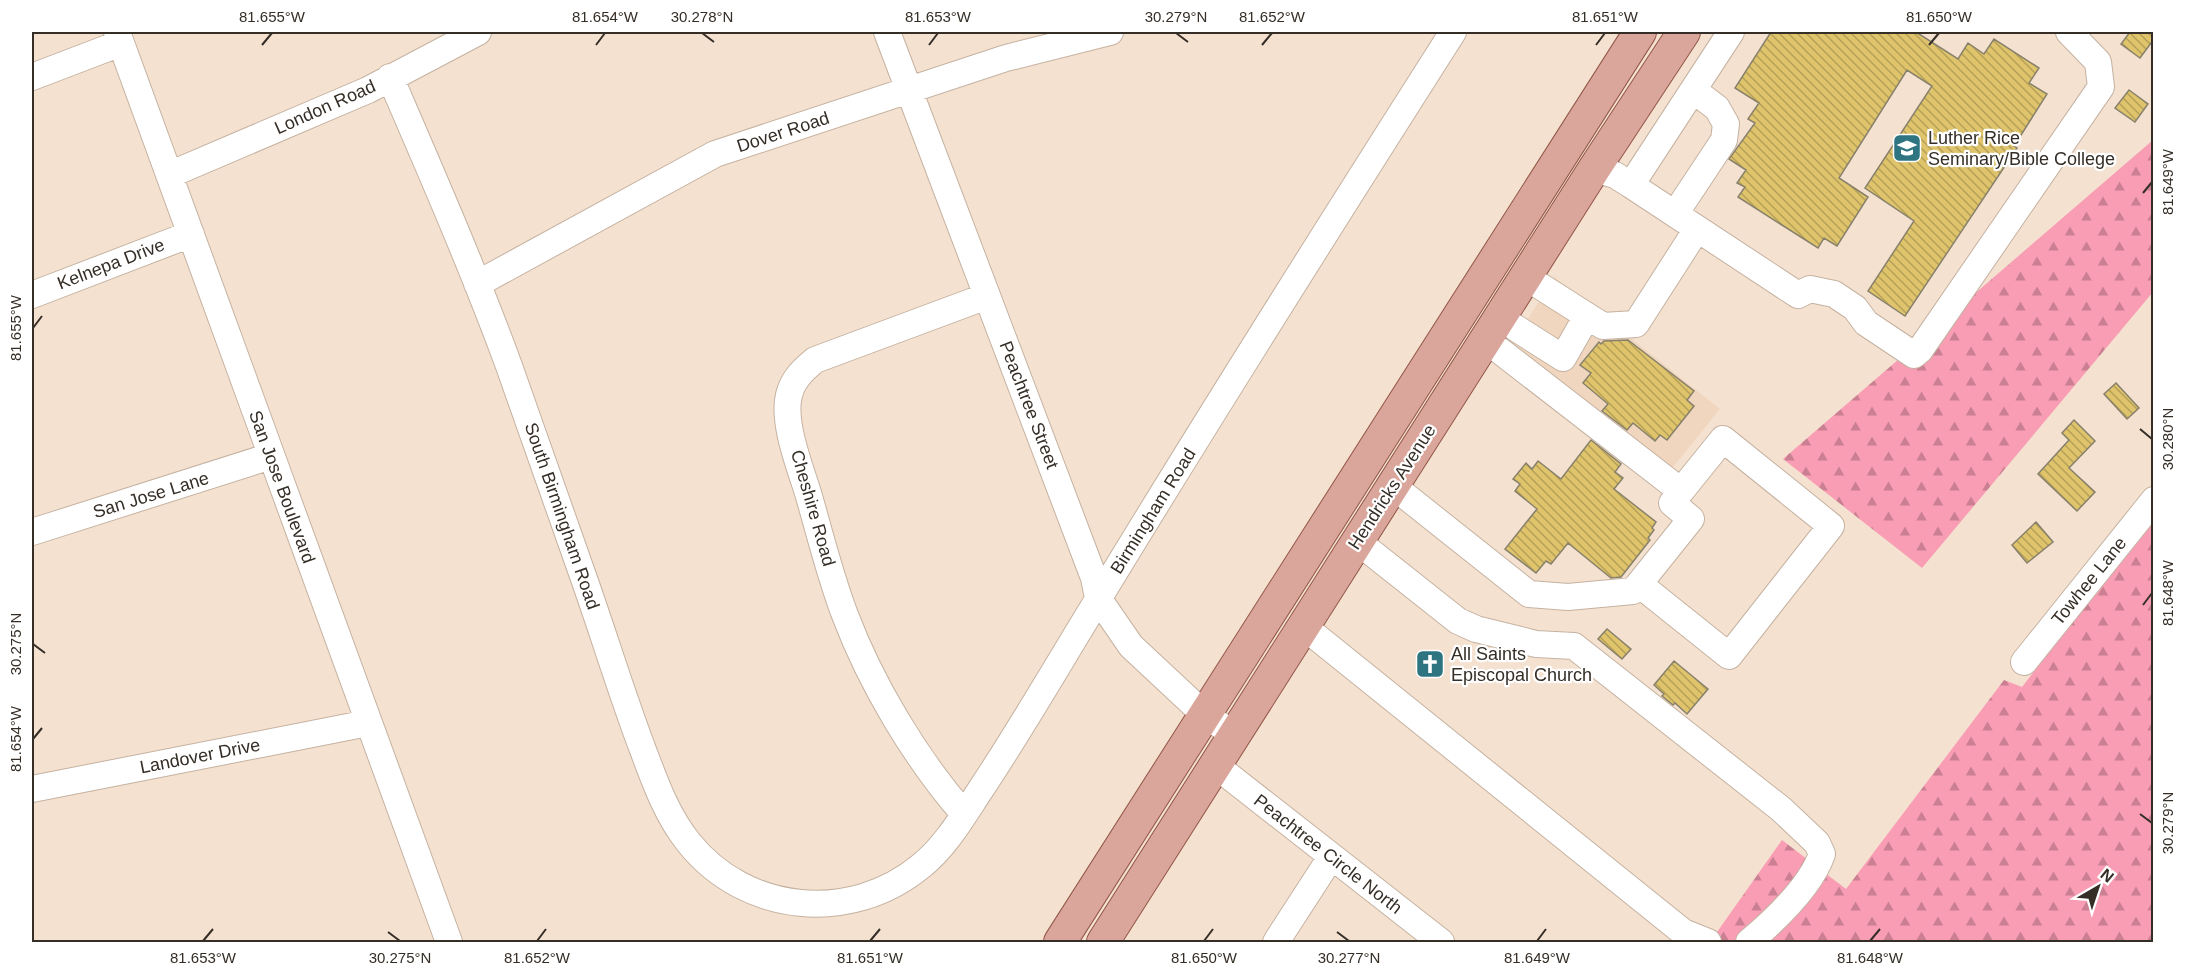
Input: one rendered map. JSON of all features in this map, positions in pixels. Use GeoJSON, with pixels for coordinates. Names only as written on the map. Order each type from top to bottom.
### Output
{"type":"FeatureCollection","features":[{"type":"Feature","properties":{"kind":"main road","name":"Hendricks Avenue"},"geometry":{"type":"LineString","coordinates":[[1060,942],[1640,32]]}},
{"type":"Feature","properties":{"kind":"main road","name":"Hendricks Avenue"},"geometry":{"type":"LineString","coordinates":[[1103,942],[1594,169],[1684,32]]}},
{"type":"Feature","properties":{"kind":"main road"},"geometry":{"type":"LineString","coordinates":[[1565,150],[1594,169]]}},
{"type":"Feature","properties":{"kind":"main road"},"geometry":{"type":"LineString","coordinates":[[1453,326],[1493,329]]}},
{"type":"Feature","properties":{"kind":"main road"},"geometry":{"type":"LineString","coordinates":[[1327,522],[1357,542]]}},
{"type":"Feature","properties":{"kind":"street","name":"London Road"},"geometry":{"type":"LineString","coordinates":[[169,175],[368,90],[478,32]]}},
{"type":"Feature","properties":{"kind":"street","name":"Peachtree Street"},"geometry":{"type":"LineString","coordinates":[[887,32],[1094,578],[1098,598],[1131,645],[1206,716],[1234,734]]}},
{"type":"Feature","properties":{"kind":"street","name":"Dover Road"},"geometry":{"type":"LineString","coordinates":[[477,284],[715,154],[1006,58],[1110,32]]}},
{"type":"Feature","properties":{"kind":"street","name":"Birmingham Road"},"geometry":{"type":"LineString","coordinates":[[789,903],[817,905],[850,901],[894,885],[922,865],[941,846],[995,769],[1276,310],[1453,32]]}},
{"type":"Feature","properties":{"kind":"street"},"geometry":{"type":"LineString","coordinates":[[1631,185],[1731,32]]}},
{"type":"Feature","properties":{"kind":"street"},"geometry":{"type":"LineString","coordinates":[[1594,169],[1615,175],[1798,295],[1809,289],[1834,294],[1855,308],[1866,323],[1914,355],[1920,350],[2100,87],[2098,62],[2069,32]]}},
{"type":"Feature","properties":{"kind":"street"},"geometry":{"type":"LineString","coordinates":[[32,77],[119,37]]}},
{"type":"Feature","properties":{"kind":"street","name":"San Jose Boulevard"},"geometry":{"type":"LineString","coordinates":[[119,37],[449,942]]}},
{"type":"Feature","properties":{"kind":"street","name":"South Birmingham Road"},"geometry":{"type":"LineString","coordinates":[[390,77],[508,363],[635,728],[665,804],[689,844],[724,876],[743,888],[789,903]]}},
{"type":"Feature","properties":{"kind":"street"},"geometry":{"type":"LineString","coordinates":[[1675,214],[1724,140],[1726,123],[1717,108],[1693,90]]}},
{"type":"Feature","properties":{"kind":"street"},"geometry":{"type":"LineString","coordinates":[[1526,277],[1603,326],[1636,324],[1697,229]]}},
{"type":"Feature","properties":{"kind":"street","name":"Kelnepa Drive"},"geometry":{"type":"LineString","coordinates":[[32,295],[192,234]]}},
{"type":"Feature","properties":{"kind":"street","name":"Cheshire Road"},"geometry":{"type":"LineString","coordinates":[[964,814],[928,769],[898,722],[866,663],[845,615],[797,459],[787,415],[792,385],[801,371],[815,360],[987,296]]}},
{"type":"Feature","properties":{"kind":"street"},"geometry":{"type":"LineString","coordinates":[[1493,329],[1563,358],[1587,316]]}},
{"type":"Feature","properties":{"kind":"street"},"geometry":{"type":"LineString","coordinates":[[1493,329],[1681,491]]}},
{"type":"Feature","properties":{"kind":"street"},"geometry":{"type":"LineString","coordinates":[[1394,486],[1529,594],[1568,597],[1633,591],[1691,519],[1672,503],[1723,439],[1831,526],[1729,656],[1639,584]]}},
{"type":"Feature","properties":{"kind":"street","name":"San Jose Lane"},"geometry":{"type":"LineString","coordinates":[[32,532],[271,456]]}},
{"type":"Feature","properties":{"kind":"street","name":"Towhee Lane"},"geometry":{"type":"LineString","coordinates":[[2024,662],[2154,500]]}},
{"type":"Feature","properties":{"kind":"street"},"geometry":{"type":"LineString","coordinates":[[1357,542],[1458,621],[1476,629],[1536,644],[1574,646],[1781,809],[1817,843],[1822,854],[1816,870],[1769,925],[1749,942]]}},
{"type":"Feature","properties":{"kind":"street"},"geometry":{"type":"LineString","coordinates":[[1304,626],[1683,932],[1708,942]]}},
{"type":"Feature","properties":{"kind":"street","name":"Landover Drive"},"geometry":{"type":"LineString","coordinates":[[32,789],[368,723]]}},
{"type":"Feature","properties":{"kind":"street","name":"Peachtree Circle North"},"geometry":{"type":"LineString","coordinates":[[1215,765],[1441,942]]}},
{"type":"Feature","properties":{"kind":"street"},"geometry":{"type":"LineString","coordinates":[[1276,942],[1330,857]]}},
{"type":"Feature","properties":{"kind":"shaded area"},"geometry":{"type":"Polygon","coordinates":[[[1554,277],[1720,409],[1669,472],[1511,347],[1554,277]]]}},
{"type":"Feature","properties":{"kind":"green space"},"geometry":{"type":"Polygon","coordinates":[[[2153,140],[2153,292],[1922,568],[1783,459],[2153,140]]]}},
{"type":"Feature","properties":{"kind":"green space"},"geometry":{"type":"Polygon","coordinates":[[[2153,517],[2153,942],[1710,942],[1782,840],[1846,889],[2004,680],[2022,687],[2153,517]]]}},
{"type":"Feature","properties":{"kind":"building"},"geometry":{"type":"Polygon","coordinates":[[[1771,32],[1916,32],[1958,59],[1968,43],[1984,54],[1994,39],[2039,68],[2029,83],[2047,94],[2014,146],[2017,148],[1905,316],[1868,291],[1914,221],[1865,188],[1932,86],[1907,70],[1839,178],[1868,197],[1837,246],[1824,238],[1818,248],[1738,197],[1745,187],[1737,183],[1746,170],[1729,159],[1755,123],[1748,119],[1759,103],[1735,88],[1771,32]]]}},
{"type":"Feature","properties":{"kind":"building"},"geometry":{"type":"Polygon","coordinates":[[[2130,32],[2154,32],[2154,39],[2140,58],[2121,44],[2130,32]]]}},
{"type":"Feature","properties":{"kind":"building"},"geometry":{"type":"Polygon","coordinates":[[[2129,90],[2148,104],[2135,122],[2115,108],[2129,90]]]}},
{"type":"Feature","properties":{"kind":"building"},"geometry":{"type":"Polygon","coordinates":[[[1628,340],[1694,391],[1687,400],[1694,406],[1667,440],[1660,435],[1655,441],[1633,423],[1627,430],[1602,411],[1608,404],[1583,383],[1591,373],[1580,365],[1599,342],[1601,344],[1604,341],[1628,340]]]}},
{"type":"Feature","properties":{"kind":"building"},"geometry":{"type":"Polygon","coordinates":[[[2116,383],[2139,408],[2127,419],[2104,394],[2116,383]]]}},
{"type":"Feature","properties":{"kind":"building"},"geometry":{"type":"Polygon","coordinates":[[[2074,420],[2095,441],[2069,468],[2095,492],[2077,511],[2038,474],[2069,440],[2062,433],[2074,420]]]}},
{"type":"Feature","properties":{"kind":"building"},"geometry":{"type":"Polygon","coordinates":[[[1591,440],[1621,464],[1615,472],[1623,478],[1614,489],[1656,522],[1648,538],[1650,540],[1621,577],[1611,578],[1568,543],[1551,564],[1546,561],[1536,573],[1505,549],[1537,509],[1515,491],[1520,484],[1513,479],[1526,463],[1532,469],[1538,461],[1561,479],[1591,440]]]}},
{"type":"Feature","properties":{"kind":"building"},"geometry":{"type":"Polygon","coordinates":[[[2036,522],[2053,542],[2027,563],[2012,545],[2036,522]]]}},
{"type":"Feature","properties":{"kind":"building"},"geometry":{"type":"Polygon","coordinates":[[[1607,629],[1631,649],[1622,659],[1598,639],[1607,629]]]}},
{"type":"Feature","properties":{"kind":"building"},"geometry":{"type":"Polygon","coordinates":[[[1674,661],[1708,689],[1687,714],[1675,703],[1673,705],[1662,696],[1664,694],[1654,685],[1674,661]]]}},
{"type":"Feature","properties":{"kind":"place","name":"Luther Rice Seminary/Bible College"},"geometry":{"type":"Point","coordinates":[1907,148]}},
{"type":"Feature","properties":{"kind":"place","name":"All Saints Episcopal Church"},"geometry":{"type":"Point","coordinates":[1430,664]}}]}
